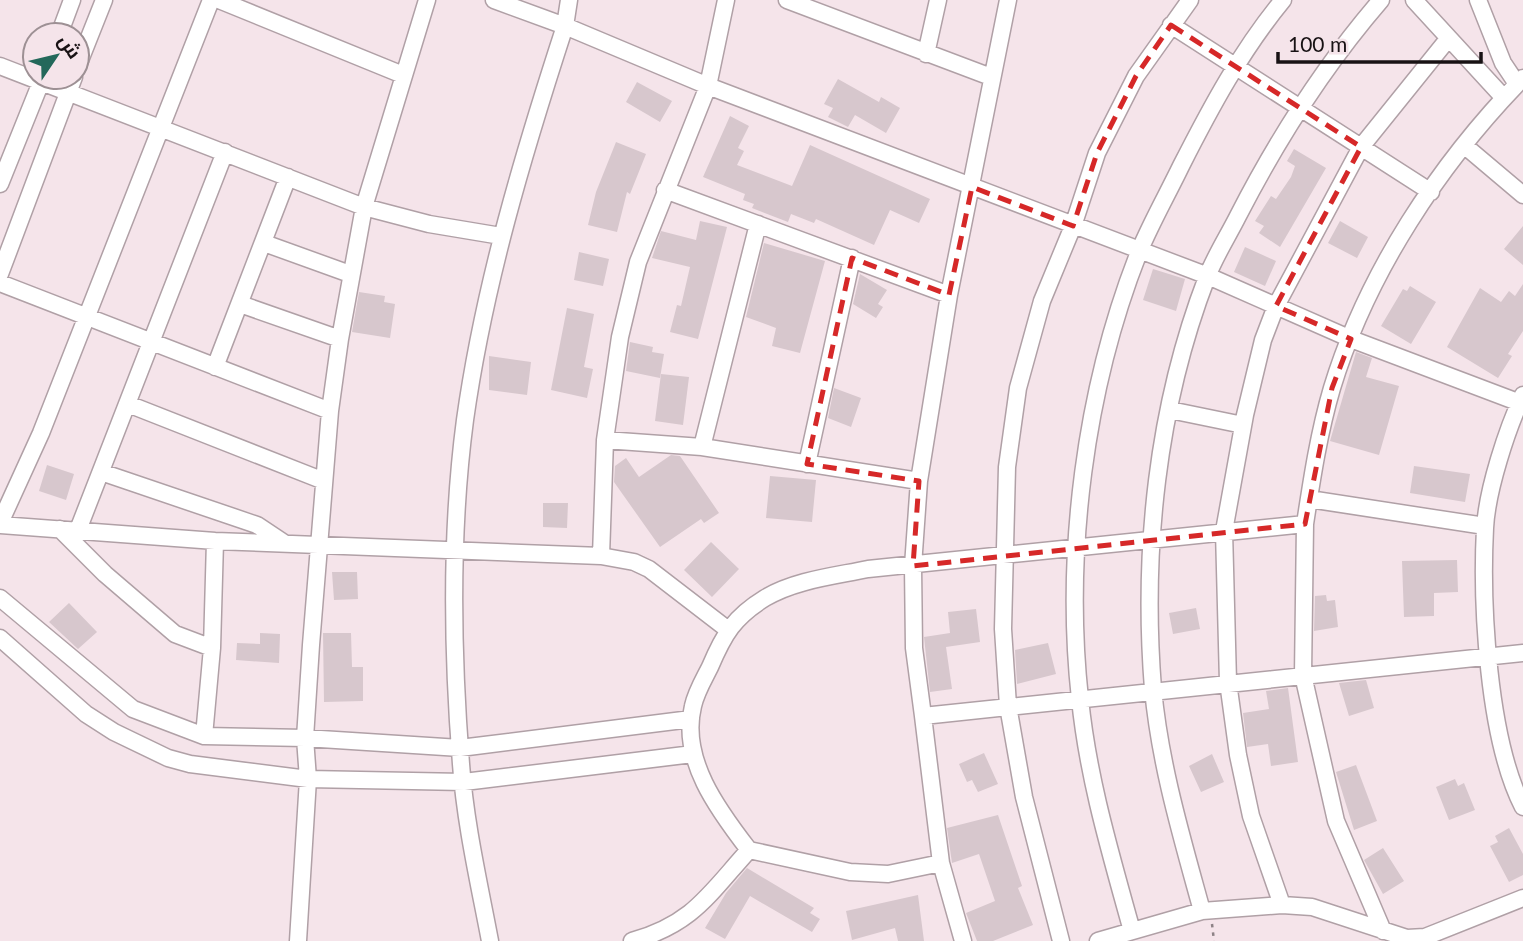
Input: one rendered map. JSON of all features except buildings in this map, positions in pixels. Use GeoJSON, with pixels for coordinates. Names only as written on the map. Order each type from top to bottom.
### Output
{"type":"FeatureCollection","features":[{"type":"Feature","properties":{"kind":"street"},"geometry":{"type":"LineString","coordinates":[[64,21],[72,0]]}},
{"type":"Feature","properties":{"kind":"street"},"geometry":{"type":"LineString","coordinates":[[91,33],[104,0]]}},
{"type":"Feature","properties":{"kind":"street"},"geometry":{"type":"LineString","coordinates":[[211,0],[41,433],[0,524],[215,541],[601,556],[634,562],[649,569],[727,629]]}},
{"type":"Feature","properties":{"kind":"street"},"geometry":{"type":"LineString","coordinates":[[219,0],[403,75]]}},
{"type":"Feature","properties":{"kind":"street"},"geometry":{"type":"LineString","coordinates":[[298,941],[308,779],[305,738],[330,411],[350,274],[364,207],[427,0]]}},
{"type":"Feature","properties":{"kind":"street"},"geometry":{"type":"LineString","coordinates":[[494,0],[565,26],[708,86],[1208,276],[1351,339],[1522,401],[1501,454],[1485,526],[1487,657],[1505,756],[1523,807]]}},
{"type":"Feature","properties":{"kind":"street"},"geometry":{"type":"LineString","coordinates":[[490,941],[460,748],[454,623],[455,552],[465,422],[501,236],[565,26],[569,0]]}},
{"type":"Feature","properties":{"kind":"street"},"geometry":{"type":"LineString","coordinates":[[601,556],[605,440],[626,312],[638,262],[708,86],[726,0]]}},
{"type":"Feature","properties":{"kind":"street"},"geometry":{"type":"LineString","coordinates":[[787,0],[991,77]]}},
{"type":"Feature","properties":{"kind":"street"},"geometry":{"type":"LineString","coordinates":[[831,17],[835,0]]}},
{"type":"Feature","properties":{"kind":"street"},"geometry":{"type":"LineString","coordinates":[[926,54],[938,0]]}},
{"type":"Feature","properties":{"kind":"street"},"geometry":{"type":"LineString","coordinates":[[963,941],[941,863],[914,648],[913,566],[919,481],[949,295],[1008,0]]}},
{"type":"Feature","properties":{"kind":"street"},"geometry":{"type":"LineString","coordinates":[[1061,941],[1024,797],[1008,706],[1003,629],[1007,467],[1018,388],[1042,301],[1073,226],[1097,153],[1136,76],[1190,0]]}},
{"type":"Feature","properties":{"kind":"street"},"geometry":{"type":"LineString","coordinates":[[1132,932],[1095,796],[1080,698],[1074,547],[1097,393],[1113,330],[1140,250],[1234,66],[1283,0]]}},
{"type":"Feature","properties":{"kind":"street"},"geometry":{"type":"LineString","coordinates":[[1202,911],[1164,766],[1154,690],[1150,611],[1152,538],[1159,459],[1183,353],[1208,276],[1254,184],[1298,109],[1337,52],[1381,0]]}},
{"type":"Feature","properties":{"kind":"street"},"geometry":{"type":"LineString","coordinates":[[1413,0],[1504,98]]}},
{"type":"Feature","properties":{"kind":"street"},"geometry":{"type":"LineString","coordinates":[[1383,931],[1336,821],[1303,675],[1305,524],[1332,387],[1380,272],[1413,216],[1465,146],[1520,81],[1503,63],[1478,0]]}},
{"type":"Feature","properties":{"kind":"street"},"geometry":{"type":"LineString","coordinates":[[1171,24],[1298,109],[1431,192]]}},
{"type":"Feature","properties":{"kind":"street"},"geometry":{"type":"LineString","coordinates":[[1282,905],[1251,816],[1238,755],[1228,682],[1224,531],[1243,425],[1263,340],[1276,306],[1361,148],[1448,38]]}},
{"type":"Feature","properties":{"kind":"street"},"geometry":{"type":"LineString","coordinates":[[0,66],[21,72]]}},
{"type":"Feature","properties":{"kind":"street"},"geometry":{"type":"LineString","coordinates":[[0,184],[37,91]]}},
{"type":"Feature","properties":{"kind":"street"},"geometry":{"type":"LineString","coordinates":[[0,274],[69,91]]}},
{"type":"Feature","properties":{"kind":"street"},"geometry":{"type":"LineString","coordinates":[[84,91],[160,126],[364,207],[429,224],[501,236]]}},
{"type":"Feature","properties":{"kind":"street"},"geometry":{"type":"LineString","coordinates":[[1465,146],[1523,195]]}},
{"type":"Feature","properties":{"kind":"street"},"geometry":{"type":"LineString","coordinates":[[78,530],[225,152]]}},
{"type":"Feature","properties":{"kind":"street"},"geometry":{"type":"LineString","coordinates":[[215,367],[288,177]]}},
{"type":"Feature","properties":{"kind":"street"},"geometry":{"type":"LineString","coordinates":[[665,190],[949,295]]}},
{"type":"Feature","properties":{"kind":"street"},"geometry":{"type":"LineString","coordinates":[[702,447],[758,225]]}},
{"type":"Feature","properties":{"kind":"street"},"geometry":{"type":"LineString","coordinates":[[264,243],[350,274]]}},
{"type":"Feature","properties":{"kind":"street"},"geometry":{"type":"LineString","coordinates":[[807,464],[852,258]]}},
{"type":"Feature","properties":{"kind":"street"},"geometry":{"type":"LineString","coordinates":[[0,283],[87,315],[152,345],[330,411]]}},
{"type":"Feature","properties":{"kind":"street"},"geometry":{"type":"LineString","coordinates":[[240,304],[340,340]]}},
{"type":"Feature","properties":{"kind":"street"},"geometry":{"type":"LineString","coordinates":[[128,404],[324,481]]}},
{"type":"Feature","properties":{"kind":"street"},"geometry":{"type":"LineString","coordinates":[[1170,410],[1243,425]]}},
{"type":"Feature","properties":{"kind":"street"},"geometry":{"type":"LineString","coordinates":[[605,440],[702,447],[919,481]]}},
{"type":"Feature","properties":{"kind":"street"},"geometry":{"type":"LineString","coordinates":[[102,472],[257,525],[284,544]]}},
{"type":"Feature","properties":{"kind":"street"},"geometry":{"type":"LineString","coordinates":[[1309,499],[1485,526]]}},
{"type":"Feature","properties":{"kind":"street"},"geometry":{"type":"LineString","coordinates":[[941,863],[888,874],[850,872],[749,850],[720,812],[693,754],[691,719],[694,703],[727,629],[766,598],[797,585],[868,569],[1305,524]]}},
{"type":"Feature","properties":{"kind":"street"},"geometry":{"type":"LineString","coordinates":[[60,529],[105,574],[176,634],[212,648]]}},
{"type":"Feature","properties":{"kind":"street"},"geometry":{"type":"LineString","coordinates":[[204,736],[212,648],[215,541]]}},
{"type":"Feature","properties":{"kind":"street"},"geometry":{"type":"LineString","coordinates":[[0,598],[133,709],[204,736],[305,738],[460,748],[691,719]]}},
{"type":"Feature","properties":{"kind":"street"},"geometry":{"type":"LineString","coordinates":[[0,638],[86,714],[139,746],[190,764],[308,779],[464,782],[693,754]]}},
{"type":"Feature","properties":{"kind":"street"},"geometry":{"type":"LineString","coordinates":[[923,716],[1523,653]]}},
{"type":"Feature","properties":{"kind":"street"},"geometry":{"type":"LineString","coordinates":[[632,941],[676,926],[692,913],[749,850]]}},
{"type":"Feature","properties":{"kind":"street"},"geometry":{"type":"LineString","coordinates":[[1098,941],[1202,911],[1282,905],[1312,907],[1407,938],[1425,937],[1523,898]]}},
{"type":"Feature","properties":{"kind":"highlighted area"},"geometry":{"type":"Polygon","coordinates":[[[1171,25],[1361,147],[1276,306],[1351,339],[1332,388],[1305,524],[913,566],[919,481],[807,464],[852,258],[949,295],[972,187],[1073,226],[1097,153],[1136,76],[1171,25]]]}}]}
